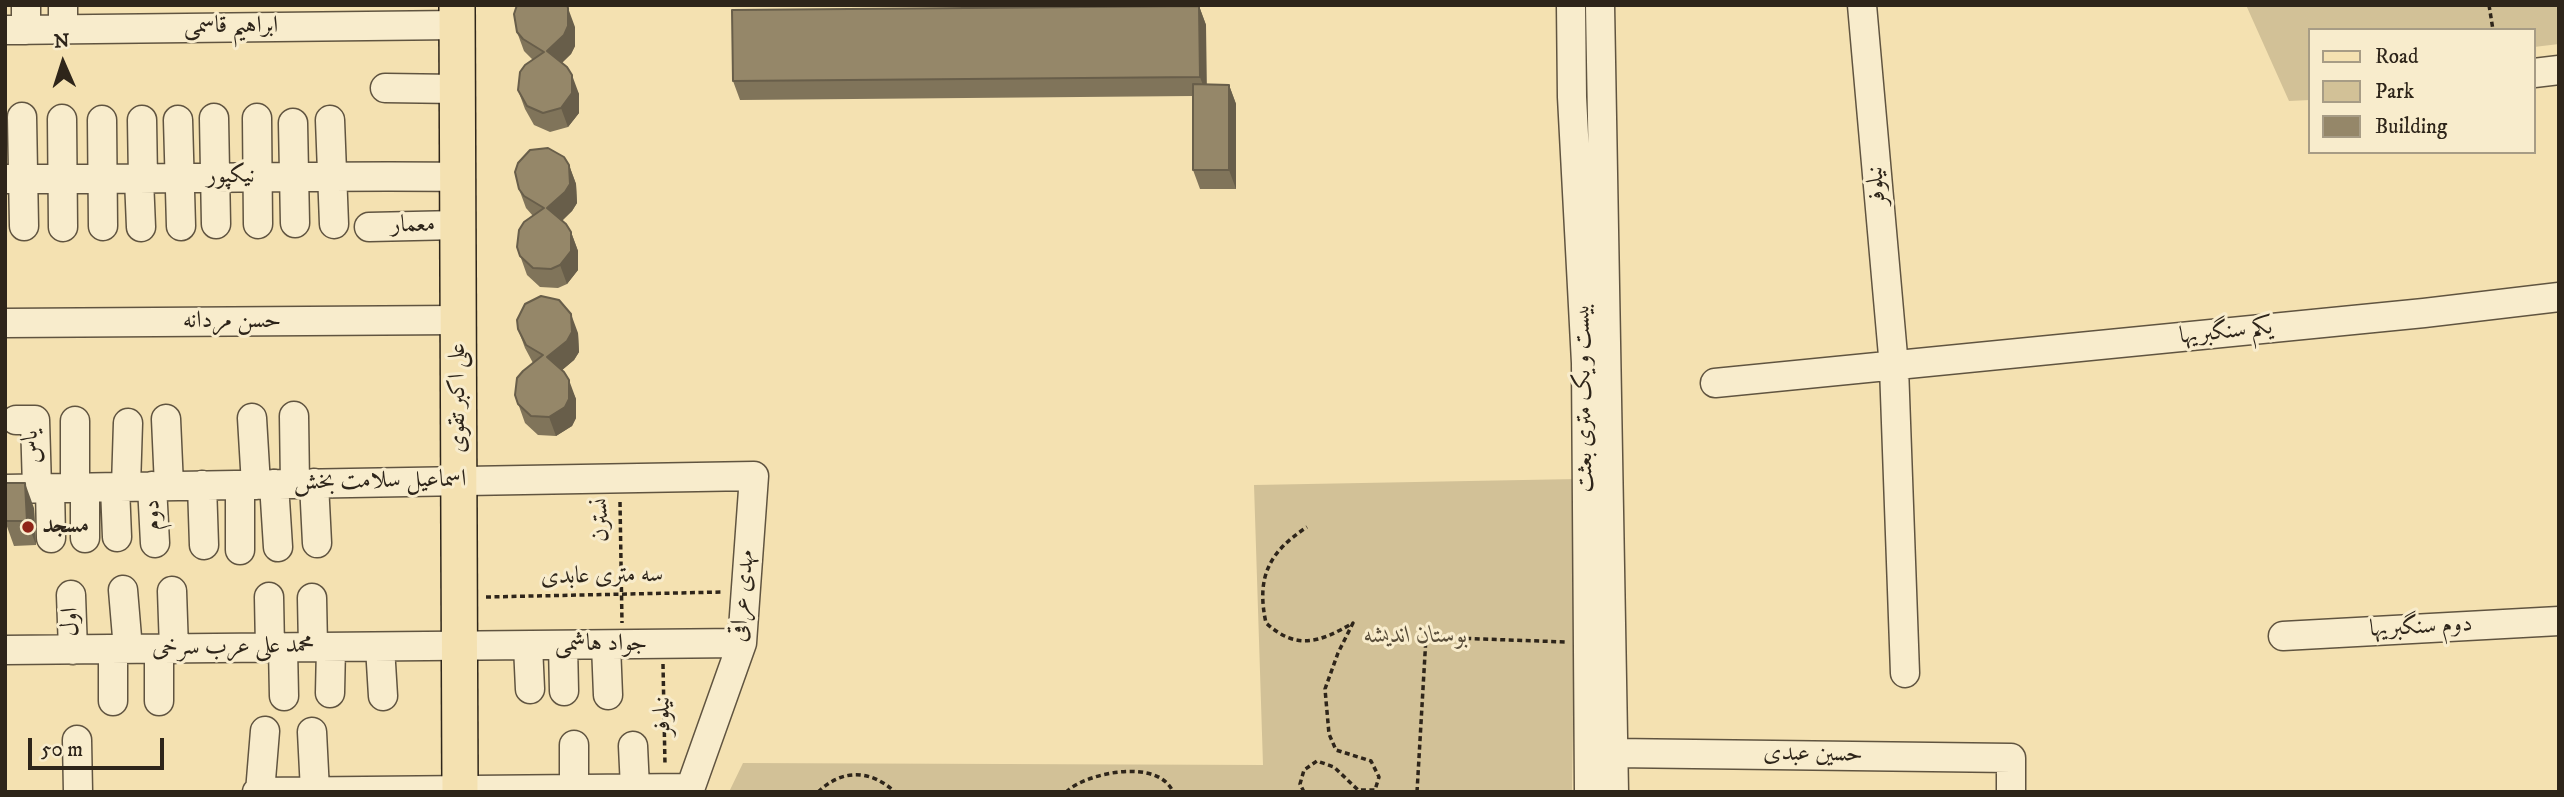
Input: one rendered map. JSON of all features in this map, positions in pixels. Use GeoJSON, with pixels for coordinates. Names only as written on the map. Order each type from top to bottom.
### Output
{"type":"FeatureCollection","features":[{"type":"Feature","properties":{"kind":"main road","name":"علی اکبر تقوی"},"geometry":{"type":"LineString","coordinates":[[457,15],[460,791]]}},
{"type":"Feature","properties":{"kind":"street","name":"بیست و یک متری بعثت"},"geometry":{"type":"LineString","coordinates":[[1571,5],[1573,110],[1586,363],[1590,792]]}},
{"type":"Feature","properties":{"kind":"street","name":"بیست و یک متری بعثت"},"geometry":{"type":"LineString","coordinates":[[1600,5],[1614,792]]}},
{"type":"Feature","properties":{"kind":"street","name":"نیلوفر"},"geometry":{"type":"LineString","coordinates":[[1862,5],[1894,367],[1905,673]]}},
{"type":"Feature","properties":{"kind":"street","name":"ابراهیم قاسمی"},"geometry":{"type":"LineString","coordinates":[[19,22],[104,17],[457,15]]}},
{"type":"Feature","properties":{"kind":"street"},"geometry":{"type":"LineString","coordinates":[[2536,73],[2559,70]]}},
{"type":"Feature","properties":{"kind":"street"},"geometry":{"type":"LineString","coordinates":[[385,88],[457,89]]}},
{"type":"Feature","properties":{"kind":"street"},"geometry":{"type":"LineString","coordinates":[[22,117],[14,179],[24,226]]}},
{"type":"Feature","properties":{"kind":"street"},"geometry":{"type":"LineString","coordinates":[[214,118],[216,225]]}},
{"type":"Feature","properties":{"kind":"street"},"geometry":{"type":"LineString","coordinates":[[257,118],[258,224]]}},
{"type":"Feature","properties":{"kind":"street"},"geometry":{"type":"LineString","coordinates":[[62,119],[63,227]]}},
{"type":"Feature","properties":{"kind":"street"},"geometry":{"type":"LineString","coordinates":[[102,120],[103,226]]}},
{"type":"Feature","properties":{"kind":"street"},"geometry":{"type":"LineString","coordinates":[[141,227],[142,120]]}},
{"type":"Feature","properties":{"kind":"street"},"geometry":{"type":"LineString","coordinates":[[178,120],[181,226]]}},
{"type":"Feature","properties":{"kind":"street"},"geometry":{"type":"LineString","coordinates":[[330,120],[334,224]]}},
{"type":"Feature","properties":{"kind":"street"},"geometry":{"type":"LineString","coordinates":[[293,123],[295,223]]}},
{"type":"Feature","properties":{"kind":"street","name":"نیکپور"},"geometry":{"type":"LineString","coordinates":[[14,179],[295,175],[458,177]]}},
{"type":"Feature","properties":{"kind":"street","name":"معمار"},"geometry":{"type":"LineString","coordinates":[[369,227],[458,225]]}},
{"type":"Feature","properties":{"kind":"street","name":"یکم سنگبریها"},"geometry":{"type":"LineString","coordinates":[[1715,383],[2424,313],[2559,297]]}},
{"type":"Feature","properties":{"kind":"street","name":"حسن مردانه"},"geometry":{"type":"LineString","coordinates":[[5,323],[458,320]]}},
{"type":"Feature","properties":{"kind":"street"},"geometry":{"type":"LineString","coordinates":[[240,550],[276,484],[294,416]]}},
{"type":"Feature","properties":{"kind":"street"},"geometry":{"type":"LineString","coordinates":[[252,418],[276,484],[317,543]]}},
{"type":"Feature","properties":{"kind":"street"},"geometry":{"type":"LineString","coordinates":[[117,537],[166,419]]}},
{"type":"Feature","properties":{"kind":"street","name":"یاس"},"geometry":{"type":"LineString","coordinates":[[16,420],[34,420],[62,488]]}},
{"type":"Feature","properties":{"kind":"street"},"geometry":{"type":"LineString","coordinates":[[51,538],[75,421]]}},
{"type":"Feature","properties":{"kind":"street"},"geometry":{"type":"LineString","coordinates":[[128,423],[140,486]]}},
{"type":"Feature","properties":{"kind":"street","name":"اسماعیل سلامت بخش"},"geometry":{"type":"LineString","coordinates":[[5,489],[754,476]]}},
{"type":"Feature","properties":{"kind":"street","name":"مهدی عراقی"},"geometry":{"type":"LineString","coordinates":[[681,789],[743,643],[754,476]]}},
{"type":"Feature","properties":{"kind":"street"},"geometry":{"type":"LineString","coordinates":[[276,484],[278,547]]}},
{"type":"Feature","properties":{"kind":"street"},"geometry":{"type":"LineString","coordinates":[[202,485],[204,545]]}},
{"type":"Feature","properties":{"kind":"street","name":"دوم"},"geometry":{"type":"LineString","coordinates":[[140,486],[155,543]]}},
{"type":"Feature","properties":{"kind":"street"},"geometry":{"type":"LineString","coordinates":[[62,488],[85,538]]}},
{"type":"Feature","properties":{"kind":"street"},"geometry":{"type":"LineString","coordinates":[[113,701],[120,649],[123,590]]}},
{"type":"Feature","properties":{"kind":"street"},"geometry":{"type":"LineString","coordinates":[[159,701],[172,591]]}},
{"type":"Feature","properties":{"kind":"street","name":"اول"},"geometry":{"type":"LineString","coordinates":[[71,595],[73,650]]}},
{"type":"Feature","properties":{"kind":"street"},"geometry":{"type":"LineString","coordinates":[[270,597],[284,696]]}},
{"type":"Feature","properties":{"kind":"street"},"geometry":{"type":"LineString","coordinates":[[312,598],[330,693]]}},
{"type":"Feature","properties":{"kind":"street","name":"دوم سنگبریها"},"geometry":{"type":"LineString","coordinates":[[2283,636],[2559,621]]}},
{"type":"Feature","properties":{"kind":"street","name":"جواد هاشمی"},"geometry":{"type":"LineString","coordinates":[[460,646],[743,643]]}},
{"type":"Feature","properties":{"kind":"street"},"geometry":{"type":"LineString","coordinates":[[563,645],[564,691]]}},
{"type":"Feature","properties":{"kind":"street"},"geometry":{"type":"LineString","coordinates":[[608,695],[614,645]]}},
{"type":"Feature","properties":{"kind":"street","name":"محمد علی عرب سرخی"},"geometry":{"type":"LineString","coordinates":[[5,650],[460,646]]}},
{"type":"Feature","properties":{"kind":"street"},"geometry":{"type":"LineString","coordinates":[[528,646],[530,689]]}},
{"type":"Feature","properties":{"kind":"street"},"geometry":{"type":"LineString","coordinates":[[380,647],[383,696]]}},
{"type":"Feature","properties":{"kind":"street"},"geometry":{"type":"LineString","coordinates":[[265,731],[259,792],[681,789]]}},
{"type":"Feature","properties":{"kind":"street"},"geometry":{"type":"LineString","coordinates":[[312,732],[315,791]]}},
{"type":"Feature","properties":{"kind":"street"},"geometry":{"type":"LineString","coordinates":[[77,740],[78,792]]}},
{"type":"Feature","properties":{"kind":"street"},"geometry":{"type":"LineString","coordinates":[[574,745],[574,790]]}},
{"type":"Feature","properties":{"kind":"street"},"geometry":{"type":"LineString","coordinates":[[621,789],[633,746]]}},
{"type":"Feature","properties":{"kind":"street","name":"حسین عبدی"},"geometry":{"type":"LineString","coordinates":[[1615,753],[2011,758],[2011,792]]}},
{"type":"Feature","properties":{"kind":"path"},"geometry":{"type":"LineString","coordinates":[[2489,5],[2493,28]]}},
{"type":"Feature","properties":{"kind":"path","name":"نسترن"},"geometry":{"type":"LineString","coordinates":[[614,645],[621,593],[619,479]]}},
{"type":"Feature","properties":{"kind":"path"},"geometry":{"type":"LineString","coordinates":[[1304,792],[1300,784],[1304,770],[1317,761],[1334,766],[1358,790],[1375,790],[1379,777],[1371,761],[1335,750],[1328,725],[1325,689],[1353,623],[1320,640],[1296,641],[1280,635],[1266,623],[1262,593],[1263,580],[1269,565],[1286,541],[1307,527]]}},
{"type":"Feature","properties":{"kind":"path","name":"سه متری عابدی"},"geometry":{"type":"LineString","coordinates":[[460,598],[746,592]]}},
{"type":"Feature","properties":{"kind":"path"},"geometry":{"type":"LineString","coordinates":[[1418,792],[1426,637],[1590,643]]}},
{"type":"Feature","properties":{"kind":"path","name":"نیلوفر"},"geometry":{"type":"LineString","coordinates":[[663,644],[681,789]]}},
{"type":"Feature","properties":{"kind":"path"},"geometry":{"type":"LineString","coordinates":[[1066,792],[1089,777],[1133,772],[1154,775],[1171,785],[1173,792]]}},
{"type":"Feature","properties":{"kind":"path"},"geometry":{"type":"LineString","coordinates":[[818,792],[830,780],[845,774],[864,775],[886,783],[895,792]]}},
{"type":"Feature","properties":{"kind":"green space"},"geometry":{"type":"Polygon","coordinates":[[[2246,5],[2559,5],[2559,44],[2536,47],[2536,28],[2308,28],[2308,100],[2289,101],[2246,5]]]}},
{"type":"Feature","properties":{"kind":"green space","name":"بوستان اندیشه"},"geometry":{"type":"Polygon","coordinates":[[[1577,479],[1572,792],[729,792],[743,763],[1263,765],[1254,485],[1577,479]]]}},
{"type":"Feature","properties":{"kind":"building"},"geometry":{"type":"Polygon","coordinates":[[[517,5],[567,5],[568,26],[564,35],[547,51],[567,67],[572,75],[572,93],[561,108],[543,113],[527,106],[518,90],[520,72],[525,65],[544,52],[517,32],[514,14],[517,5]]]}},
{"type":"Feature","properties":{"kind":"building"},"geometry":{"type":"Polygon","coordinates":[[[1199,6],[1200,77],[733,81],[732,10],[1199,6]]]}},
{"type":"Feature","properties":{"kind":"building"},"geometry":{"type":"Polygon","coordinates":[[[1193,84],[1229,85],[1229,170],[1193,170],[1193,84]]]}},
{"type":"Feature","properties":{"kind":"building"},"geometry":{"type":"Polygon","coordinates":[[[548,148],[564,157],[569,165],[570,184],[547,208],[566,224],[571,232],[571,251],[560,265],[551,269],[533,268],[520,256],[517,247],[519,230],[524,222],[544,208],[524,196],[519,189],[515,172],[518,163],[530,150],[548,148]]]}},
{"type":"Feature","properties":{"kind":"building"},"geometry":{"type":"Polygon","coordinates":[[[541,296],[559,300],[571,314],[572,332],[567,341],[547,357],[569,380],[569,399],[565,407],[549,417],[531,416],[518,404],[515,395],[517,378],[543,355],[526,345],[518,329],[517,320],[525,304],[541,296]]]}},
{"type":"Feature","properties":{"kind":"building"},"geometry":{"type":"Polygon","coordinates":[[[5,483],[25,483],[27,521],[5,521],[5,483]]]}},
{"type":"Feature","properties":{"kind":"place","name":"مسجد"},"geometry":{"type":"Point","coordinates":[28,527]}}]}
